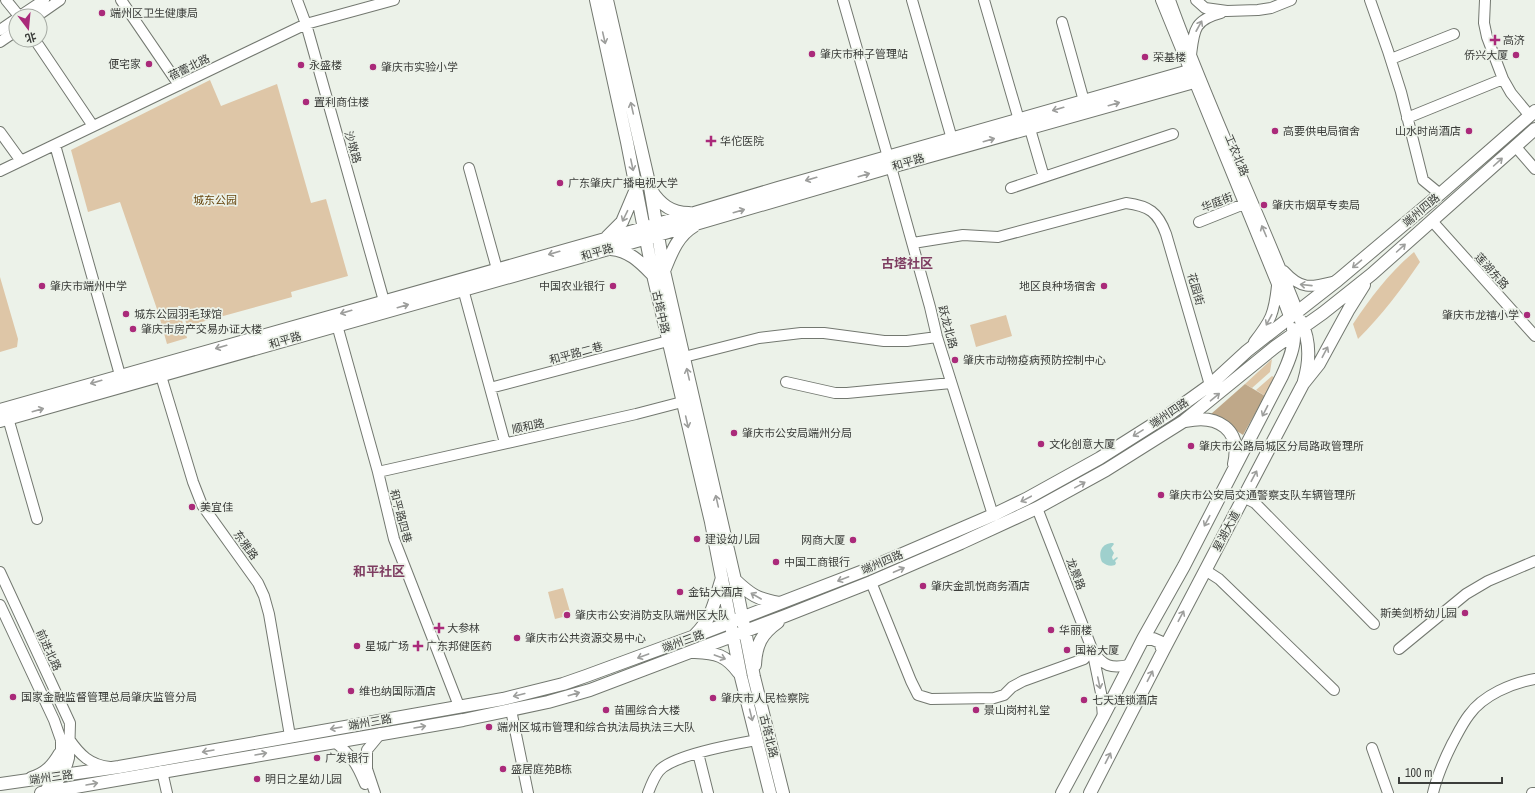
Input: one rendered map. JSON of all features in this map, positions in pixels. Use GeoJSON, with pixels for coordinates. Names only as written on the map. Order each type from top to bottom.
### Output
{"type":"FeatureCollection","features":[{"type":"Feature","properties":{"kind":"main road","name":"古塔中路"},"geometry":{"type":"LineString","coordinates":[[596,0],[633,140],[650,187],[657,230],[659,273],[668,341],[682,402],[716,521],[735,580],[745,631]]}},
{"type":"Feature","properties":{"kind":"main road","name":"古塔中路"},"geometry":{"type":"LineString","coordinates":[[607,0],[633,140],[637,188],[645,233],[659,273],[684,357],[716,521],[722,577],[733,636]]}},
{"type":"Feature","properties":{"kind":"main road","name":"和平路"},"geometry":{"type":"LineString","coordinates":[[889,162],[952,139],[1084,101],[1192,77]]}},
{"type":"Feature","properties":{"kind":"main road","name":"和平路"},"geometry":{"type":"LineString","coordinates":[[122,380],[161,376],[463,289],[606,244],[889,162],[1030,129],[1192,77]]}},
{"type":"Feature","properties":{"kind":"main road","name":"端州四路"},"geometry":{"type":"LineString","coordinates":[[742,618],[863,571],[993,515],[1026,499],[1100,458],[1171,413],[1210,385],[1247,351],[1294,316],[1338,280],[1440,194],[1532,113]]}},
{"type":"Feature","properties":{"kind":"main road","name":"端州四路"},"geometry":{"type":"LineString","coordinates":[[745,631],[871,582],[1037,508],[1106,470],[1184,421],[1275,347],[1349,293],[1372,274],[1535,129]]}},
{"type":"Feature","properties":{"kind":"main road"},"geometry":{"type":"LineString","coordinates":[[637,188],[622,222],[606,244],[632,255],[659,273],[682,235],[689,230],[700,217],[667,208],[655,196],[650,187]]}},
{"type":"Feature","properties":{"kind":"main road","name":"和平路"},"geometry":{"type":"LineString","coordinates":[[3,416],[384,301],[497,269],[606,244]]}},
{"type":"Feature","properties":{"kind":"main road","name":"星湖大道"},"geometry":{"type":"LineString","coordinates":[[1090,793],[1304,380],[1319,364],[1349,309],[1372,274]]}},
{"type":"Feature","properties":{"kind":"main road"},"geometry":{"type":"LineString","coordinates":[[1338,280],[1349,293]]}},
{"type":"Feature","properties":{"kind":"main road","name":"星湖大道"},"geometry":{"type":"LineString","coordinates":[[1062,793],[1129,665],[1184,566],[1286,369],[1292,347],[1299,330],[1294,316]]}},
{"type":"Feature","properties":{"kind":"main road"},"geometry":{"type":"LineString","coordinates":[[1299,330],[1308,355],[1304,380]]}},
{"type":"Feature","properties":{"kind":"main road"},"geometry":{"type":"LineString","coordinates":[[1286,369],[1296,363],[1302,365],[1304,380]]}},
{"type":"Feature","properties":{"kind":"main road"},"geometry":{"type":"LineString","coordinates":[[1230,367],[1239,377]]}},
{"type":"Feature","properties":{"kind":"main road"},"geometry":{"type":"LineString","coordinates":[[1184,421],[1202,418],[1218,423],[1228,431],[1236,448],[1232,474]]}},
{"type":"Feature","properties":{"kind":"main road"},"geometry":{"type":"LineString","coordinates":[[910,550],[916,563]]}},
{"type":"Feature","properties":{"kind":"main road"},"geometry":{"type":"LineString","coordinates":[[692,637],[705,625],[712,613],[722,577]]}},
{"type":"Feature","properties":{"kind":"main road"},"geometry":{"type":"LineString","coordinates":[[735,580],[754,596],[763,600],[780,603]]}},
{"type":"Feature","properties":{"kind":"main road"},"geometry":{"type":"LineString","coordinates":[[754,677],[755,656],[759,641],[768,628],[785,616]]}},
{"type":"Feature","properties":{"kind":"main road","name":"端州三路"},"geometry":{"type":"LineString","coordinates":[[47,792],[162,771],[191,760],[290,736],[503,699],[562,684],[742,618]]}},
{"type":"Feature","properties":{"kind":"main road","name":"端州三路"},"geometry":{"type":"LineString","coordinates":[[5,786],[119,767],[191,760],[335,742],[511,710],[548,702],[590,690],[745,631]]}},
{"type":"Feature","properties":{"kind":"main road","name":"古塔北路"},"geometry":{"type":"LineString","coordinates":[[745,631],[754,677],[783,793]]}},
{"type":"Feature","properties":{"kind":"main road","name":"古塔北路"},"geometry":{"type":"LineString","coordinates":[[733,636],[741,677],[770,793]]}},
{"type":"Feature","properties":{"kind":"main road"},"geometry":{"type":"LineString","coordinates":[[1143,639],[1153,639],[1160,642],[1163,651]]}},
{"type":"Feature","properties":{"kind":"main road"},"geometry":{"type":"LineString","coordinates":[[690,652],[714,654],[729,660],[741,677]]}},
{"type":"Feature","properties":{"kind":"street"},"geometry":{"type":"LineString","coordinates":[[6,0],[13,8]]}},
{"type":"Feature","properties":{"kind":"street"},"geometry":{"type":"LineString","coordinates":[[32,8],[44,0]]}},
{"type":"Feature","properties":{"kind":"street"},"geometry":{"type":"LineString","coordinates":[[48,8],[60,0]]}},
{"type":"Feature","properties":{"kind":"street"},"geometry":{"type":"LineString","coordinates":[[121,0],[179,85]]}},
{"type":"Feature","properties":{"kind":"street","name":"沙墩路"},"geometry":{"type":"LineString","coordinates":[[298,0],[384,301]]}},
{"type":"Feature","properties":{"kind":"street","name":"蓓蕾北路"},"geometry":{"type":"LineString","coordinates":[[0,171],[306,24],[394,0]]}},
{"type":"Feature","properties":{"kind":"street","name":"跃龙北路"},"geometry":{"type":"LineString","coordinates":[[843,0],[913,243],[936,328],[937,337],[993,515]]}},
{"type":"Feature","properties":{"kind":"street"},"geometry":{"type":"LineString","coordinates":[[912,0],[952,139]]}},
{"type":"Feature","properties":{"kind":"street"},"geometry":{"type":"LineString","coordinates":[[984,0],[1019,120]]}},
{"type":"Feature","properties":{"kind":"street","name":"工农北路"},"geometry":{"type":"LineString","coordinates":[[1161,0],[1277,284],[1294,316]]}},
{"type":"Feature","properties":{"kind":"street","name":"工农北路"},"geometry":{"type":"LineString","coordinates":[[1170,0],[1191,57],[1280,267],[1294,316]]}},
{"type":"Feature","properties":{"kind":"street"},"geometry":{"type":"LineString","coordinates":[[1196,0],[1205,8],[1226,11],[1271,8],[1291,0]]}},
{"type":"Feature","properties":{"kind":"street"},"geometry":{"type":"LineString","coordinates":[[1370,0],[1391,59],[1423,180],[1440,194]]}},
{"type":"Feature","properties":{"kind":"street"},"geometry":{"type":"LineString","coordinates":[[1485,0],[1484,23],[1487,38],[1503,78],[1512,94],[1532,113]]}},
{"type":"Feature","properties":{"kind":"street"},"geometry":{"type":"LineString","coordinates":[[1191,57],[1193,38],[1202,20],[1209,16],[1226,11]]}},
{"type":"Feature","properties":{"kind":"street"},"geometry":{"type":"LineString","coordinates":[[1062,22],[1084,101]]}},
{"type":"Feature","properties":{"kind":"street"},"geometry":{"type":"LineString","coordinates":[[1391,59],[1454,34]]}},
{"type":"Feature","properties":{"kind":"street"},"geometry":{"type":"LineString","coordinates":[[40,48],[93,126]]}},
{"type":"Feature","properties":{"kind":"street"},"geometry":{"type":"LineString","coordinates":[[1407,118],[1503,78]]}},
{"type":"Feature","properties":{"kind":"street"},"geometry":{"type":"LineString","coordinates":[[1030,129],[1044,177]]}},
{"type":"Feature","properties":{"kind":"street"},"geometry":{"type":"LineString","coordinates":[[0,132],[20,162]]}},
{"type":"Feature","properties":{"kind":"street"},"geometry":{"type":"LineString","coordinates":[[1011,188],[1173,134]]}},
{"type":"Feature","properties":{"kind":"street"},"geometry":{"type":"LineString","coordinates":[[55,145],[122,380]]}},
{"type":"Feature","properties":{"kind":"street"},"geometry":{"type":"LineString","coordinates":[[1515,146],[1535,169]]}},
{"type":"Feature","properties":{"kind":"street"},"geometry":{"type":"LineString","coordinates":[[469,168],[497,269]]}},
{"type":"Feature","properties":{"kind":"street","name":"花园街"},"geometry":{"type":"LineString","coordinates":[[913,243],[963,235],[998,237],[1126,203],[1146,207],[1157,216],[1166,234],[1210,385]]}},
{"type":"Feature","properties":{"kind":"street","name":"华庭街"},"geometry":{"type":"LineString","coordinates":[[1199,222],[1244,204]]}},
{"type":"Feature","properties":{"kind":"street","name":"莲湖东路"},"geometry":{"type":"LineString","coordinates":[[1432,221],[1535,336]]}},
{"type":"Feature","properties":{"kind":"street"},"geometry":{"type":"LineString","coordinates":[[1280,267],[1297,284],[1303,286],[1317,285],[1338,280]]}},
{"type":"Feature","properties":{"kind":"street"},"geometry":{"type":"LineString","coordinates":[[1247,351],[1269,323],[1275,302],[1277,284]]}},
{"type":"Feature","properties":{"kind":"street"},"geometry":{"type":"LineString","coordinates":[[463,289],[505,443]]}},
{"type":"Feature","properties":{"kind":"street","name":"和平路四巷"},"geometry":{"type":"LineString","coordinates":[[336,325],[378,472],[394,539],[459,706]]}},
{"type":"Feature","properties":{"kind":"street"},"geometry":{"type":"LineString","coordinates":[[684,357],[759,338],[789,334],[824,333],[884,341],[907,341],[937,337]]}},
{"type":"Feature","properties":{"kind":"street","name":"和平路二巷"},"geometry":{"type":"LineString","coordinates":[[490,388],[668,341]]}},
{"type":"Feature","properties":{"kind":"street","name":"东雅路"},"geometry":{"type":"LineString","coordinates":[[161,376],[193,482],[202,504],[258,583],[264,596],[269,614],[290,736]]}},
{"type":"Feature","properties":{"kind":"street"},"geometry":{"type":"LineString","coordinates":[[786,382],[835,393],[951,383]]}},
{"type":"Feature","properties":{"kind":"street","name":"顺和路"},"geometry":{"type":"LineString","coordinates":[[378,472],[636,414],[682,402]]}},
{"type":"Feature","properties":{"kind":"street"},"geometry":{"type":"LineString","coordinates":[[3,416],[37,519]]}},
{"type":"Feature","properties":{"kind":"street"},"geometry":{"type":"LineString","coordinates":[[1244,497],[1255,503],[1374,624]]}},
{"type":"Feature","properties":{"kind":"street","name":"龙景路"},"geometry":{"type":"LineString","coordinates":[[1037,508],[1092,649]]}},
{"type":"Feature","properties":{"kind":"street"},"geometry":{"type":"LineString","coordinates":[[1399,649],[1466,594],[1488,581],[1535,561]]}},
{"type":"Feature","properties":{"kind":"street"},"geometry":{"type":"LineString","coordinates":[[1205,570],[1219,579],[1334,690]]}},
{"type":"Feature","properties":{"kind":"street","name":"前进北路"},"geometry":{"type":"LineString","coordinates":[[0,572],[70,723],[69,758],[47,792]]}},
{"type":"Feature","properties":{"kind":"street"},"geometry":{"type":"LineString","coordinates":[[871,582],[911,681],[918,694],[931,698],[994,698],[1004,695],[1012,687],[1023,681],[1084,659],[1092,649]]}},
{"type":"Feature","properties":{"kind":"street","name":"前进北路"},"geometry":{"type":"LineString","coordinates":[[0,586],[66,727],[69,739]]}},
{"type":"Feature","properties":{"kind":"street","name":"前进北路"},"geometry":{"type":"LineString","coordinates":[[0,605],[59,732],[61,747],[58,776]]}},
{"type":"Feature","properties":{"kind":"street"},"geometry":{"type":"LineString","coordinates":[[0,618],[61,747],[54,762],[46,770],[37,775],[5,786]]}},
{"type":"Feature","properties":{"kind":"street"},"geometry":{"type":"LineString","coordinates":[[1092,649],[1099,660],[1106,665],[1121,667],[1129,665]]}},
{"type":"Feature","properties":{"kind":"street"},"geometry":{"type":"LineString","coordinates":[[1092,649],[1101,693],[1103,717]]}},
{"type":"Feature","properties":{"kind":"street"},"geometry":{"type":"LineString","coordinates":[[1433,793],[1437,776],[1469,714],[1485,700],[1502,690],[1524,681],[1535,679]]}},
{"type":"Feature","properties":{"kind":"street"},"geometry":{"type":"LineString","coordinates":[[511,710],[528,793]]}},
{"type":"Feature","properties":{"kind":"street"},"geometry":{"type":"LineString","coordinates":[[375,793],[367,769],[367,750],[382,734]]}},
{"type":"Feature","properties":{"kind":"street"},"geometry":{"type":"LineString","coordinates":[[69,739],[77,751],[87,760],[95,764],[119,767]]}},
{"type":"Feature","properties":{"kind":"street"},"geometry":{"type":"LineString","coordinates":[[648,793],[659,770],[676,760],[757,740]]}},
{"type":"Feature","properties":{"kind":"street"},"geometry":{"type":"LineString","coordinates":[[335,742],[349,753],[360,771],[369,793]]}},
{"type":"Feature","properties":{"kind":"street"},"geometry":{"type":"LineString","coordinates":[[1372,748],[1388,793]]}},
{"type":"Feature","properties":{"kind":"street"},"geometry":{"type":"LineString","coordinates":[[698,754],[708,793]]}},
{"type":"Feature","properties":{"kind":"street"},"geometry":{"type":"LineString","coordinates":[[162,771],[167,793]]}},
{"type":"Feature","properties":{"kind":"green space","name":"城东公园"},"geometry":{"type":"Polygon","coordinates":[[[210,80],[221,106],[277,84],[311,203],[326,199],[348,276],[291,292],[292,297],[187,326],[181,306],[178,306],[187,338],[167,344],[158,312],[120,202],[88,212],[71,150],[210,80]]]}},
{"type":"Feature","properties":{"kind":"green space"},"geometry":{"type":"Polygon","coordinates":[[[1414,252],[1420,262],[1391,302],[1358,339],[1353,324],[1396,268],[1414,252]]]}},
{"type":"Feature","properties":{"kind":"green space"},"geometry":{"type":"Polygon","coordinates":[[[0,277],[18,339],[17,347],[0,352],[0,277]]]}},
{"type":"Feature","properties":{"kind":"green space"},"geometry":{"type":"Polygon","coordinates":[[[1006,315],[1012,336],[976,347],[970,325],[1006,315]]]}},
{"type":"Feature","properties":{"kind":"green space"},"geometry":{"type":"Polygon","coordinates":[[[1272,359],[1270,372],[1252,388],[1245,384],[1272,359]]]}},
{"type":"Feature","properties":{"kind":"green space"},"geometry":{"type":"Polygon","coordinates":[[[1272,376],[1275,378],[1265,396],[1256,390],[1272,376]]]}},
{"type":"Feature","properties":{"kind":"green space"},"geometry":{"type":"Polygon","coordinates":[[[563,588],[571,615],[555,619],[548,592],[563,588]]]}},
{"type":"Feature","properties":{"kind":"shaded area"},"geometry":{"type":"Polygon","coordinates":[[[1245,384],[1265,396],[1243,435],[1211,414],[1245,384]]]}},
{"type":"Feature","properties":{"kind":"water"},"geometry":{"type":"Polygon","coordinates":[[[1109,543],[1114,544],[1111,548],[1114,553],[1112,557],[1113,560],[1117,557],[1118,558],[1115,561],[1115,565],[1110,566],[1102,562],[1100,555],[1103,547],[1109,543]]]}},
{"type":"Feature","properties":{"kind":"place","name":"端州区卫生健康局"},"geometry":{"type":"Point","coordinates":[102,13]}},
{"type":"Feature","properties":{"kind":"place","name":"高济"},"geometry":{"type":"Point","coordinates":[1495,40]}},
{"type":"Feature","properties":{"kind":"place","name":"肇庆市种子管理站"},"geometry":{"type":"Point","coordinates":[812,54]}},
{"type":"Feature","properties":{"kind":"place","name":"侨兴大厦"},"geometry":{"type":"Point","coordinates":[1516,55]}},
{"type":"Feature","properties":{"kind":"place","name":"荣基楼"},"geometry":{"type":"Point","coordinates":[1145,57]}},
{"type":"Feature","properties":{"kind":"place","name":"便宅家"},"geometry":{"type":"Point","coordinates":[149,64]}},
{"type":"Feature","properties":{"kind":"place","name":"永盛楼"},"geometry":{"type":"Point","coordinates":[301,65]}},
{"type":"Feature","properties":{"kind":"place","name":"肇庆市实验小学"},"geometry":{"type":"Point","coordinates":[373,67]}},
{"type":"Feature","properties":{"kind":"place","name":"置利商住楼"},"geometry":{"type":"Point","coordinates":[306,102]}},
{"type":"Feature","properties":{"kind":"place","name":"高要供电局宿舍"},"geometry":{"type":"Point","coordinates":[1275,131]}},
{"type":"Feature","properties":{"kind":"place","name":"山水时尚酒店"},"geometry":{"type":"Point","coordinates":[1469,131]}},
{"type":"Feature","properties":{"kind":"place","name":"华佗医院"},"geometry":{"type":"Point","coordinates":[711,141]}},
{"type":"Feature","properties":{"kind":"place","name":"广东肇庆广播电视大学"},"geometry":{"type":"Point","coordinates":[560,183]}},
{"type":"Feature","properties":{"kind":"place","name":"肇庆市烟草专卖局"},"geometry":{"type":"Point","coordinates":[1264,205]}},
{"type":"Feature","properties":{"kind":"place","name":"肇庆市端州中学"},"geometry":{"type":"Point","coordinates":[42,286]}},
{"type":"Feature","properties":{"kind":"place","name":"中国农业银行"},"geometry":{"type":"Point","coordinates":[613,286]}},
{"type":"Feature","properties":{"kind":"place","name":"地区良种场宿舍"},"geometry":{"type":"Point","coordinates":[1104,286]}},
{"type":"Feature","properties":{"kind":"place","name":"城东公园羽毛球馆"},"geometry":{"type":"Point","coordinates":[126,314]}},
{"type":"Feature","properties":{"kind":"place","name":"肇庆市龙禧小学"},"geometry":{"type":"Point","coordinates":[1527,315]}},
{"type":"Feature","properties":{"kind":"place","name":"肇庆市房产交易办证大楼"},"geometry":{"type":"Point","coordinates":[133,329]}},
{"type":"Feature","properties":{"kind":"place","name":"肇庆市动物疫病预防控制中心"},"geometry":{"type":"Point","coordinates":[955,360]}},
{"type":"Feature","properties":{"kind":"place","name":"肇庆市公安局端州分局"},"geometry":{"type":"Point","coordinates":[734,433]}},
{"type":"Feature","properties":{"kind":"place","name":"文化创意大厦"},"geometry":{"type":"Point","coordinates":[1041,444]}},
{"type":"Feature","properties":{"kind":"place","name":"肇庆市公路局城区分局路政管理所"},"geometry":{"type":"Point","coordinates":[1191,446]}},
{"type":"Feature","properties":{"kind":"place","name":"肇庆市公安局交通警察支队车辆管理所"},"geometry":{"type":"Point","coordinates":[1161,495]}},
{"type":"Feature","properties":{"kind":"place","name":"美宜佳"},"geometry":{"type":"Point","coordinates":[192,507]}},
{"type":"Feature","properties":{"kind":"place","name":"建设幼儿园"},"geometry":{"type":"Point","coordinates":[697,539]}},
{"type":"Feature","properties":{"kind":"place","name":"网商大厦"},"geometry":{"type":"Point","coordinates":[853,540]}},
{"type":"Feature","properties":{"kind":"place","name":"中国工商银行"},"geometry":{"type":"Point","coordinates":[776,562]}},
{"type":"Feature","properties":{"kind":"place","name":"肇庆金凯悦商务酒店"},"geometry":{"type":"Point","coordinates":[923,586]}},
{"type":"Feature","properties":{"kind":"place","name":"金钻大酒店"},"geometry":{"type":"Point","coordinates":[680,592]}},
{"type":"Feature","properties":{"kind":"place","name":"斯美剑桥幼儿园"},"geometry":{"type":"Point","coordinates":[1465,613]}},
{"type":"Feature","properties":{"kind":"place","name":"肇庆市公安消防支队端州区大队"},"geometry":{"type":"Point","coordinates":[567,615]}},
{"type":"Feature","properties":{"kind":"place","name":"大参林"},"geometry":{"type":"Point","coordinates":[439,628]}},
{"type":"Feature","properties":{"kind":"place","name":"华丽楼"},"geometry":{"type":"Point","coordinates":[1051,630]}},
{"type":"Feature","properties":{"kind":"place","name":"肇庆市公共资源交易中心"},"geometry":{"type":"Point","coordinates":[517,638]}},
{"type":"Feature","properties":{"kind":"place","name":"星城广场"},"geometry":{"type":"Point","coordinates":[357,646]}},
{"type":"Feature","properties":{"kind":"place","name":"广东邦健医药"},"geometry":{"type":"Point","coordinates":[418,646]}},
{"type":"Feature","properties":{"kind":"place","name":"国裕大厦"},"geometry":{"type":"Point","coordinates":[1067,650]}},
{"type":"Feature","properties":{"kind":"place","name":"维也纳国际酒店"},"geometry":{"type":"Point","coordinates":[351,691]}},
{"type":"Feature","properties":{"kind":"place","name":"国家金融监督管理总局肇庆监管分局"},"geometry":{"type":"Point","coordinates":[13,697]}},
{"type":"Feature","properties":{"kind":"place","name":"肇庆市人民检察院"},"geometry":{"type":"Point","coordinates":[713,698]}},
{"type":"Feature","properties":{"kind":"place","name":"七天连锁酒店"},"geometry":{"type":"Point","coordinates":[1084,700]}},
{"type":"Feature","properties":{"kind":"place","name":"苗圃综合大楼"},"geometry":{"type":"Point","coordinates":[606,710]}},
{"type":"Feature","properties":{"kind":"place","name":"景山岗村礼堂"},"geometry":{"type":"Point","coordinates":[976,710]}},
{"type":"Feature","properties":{"kind":"place","name":"端州区城市管理和综合执法局执法三大队"},"geometry":{"type":"Point","coordinates":[489,727]}},
{"type":"Feature","properties":{"kind":"place","name":"广发银行"},"geometry":{"type":"Point","coordinates":[317,758]}},
{"type":"Feature","properties":{"kind":"place","name":"盛居庭苑B栋"},"geometry":{"type":"Point","coordinates":[503,769]}},
{"type":"Feature","properties":{"kind":"place","name":"明日之星幼儿园"},"geometry":{"type":"Point","coordinates":[257,779]}},
{"type":"Feature","properties":{"kind":"district","name":"古塔社区"},"geometry":{"type":"Point","coordinates":[907,263]}},
{"type":"Feature","properties":{"kind":"district","name":"和平社区"},"geometry":{"type":"Point","coordinates":[379,571]}}]}
